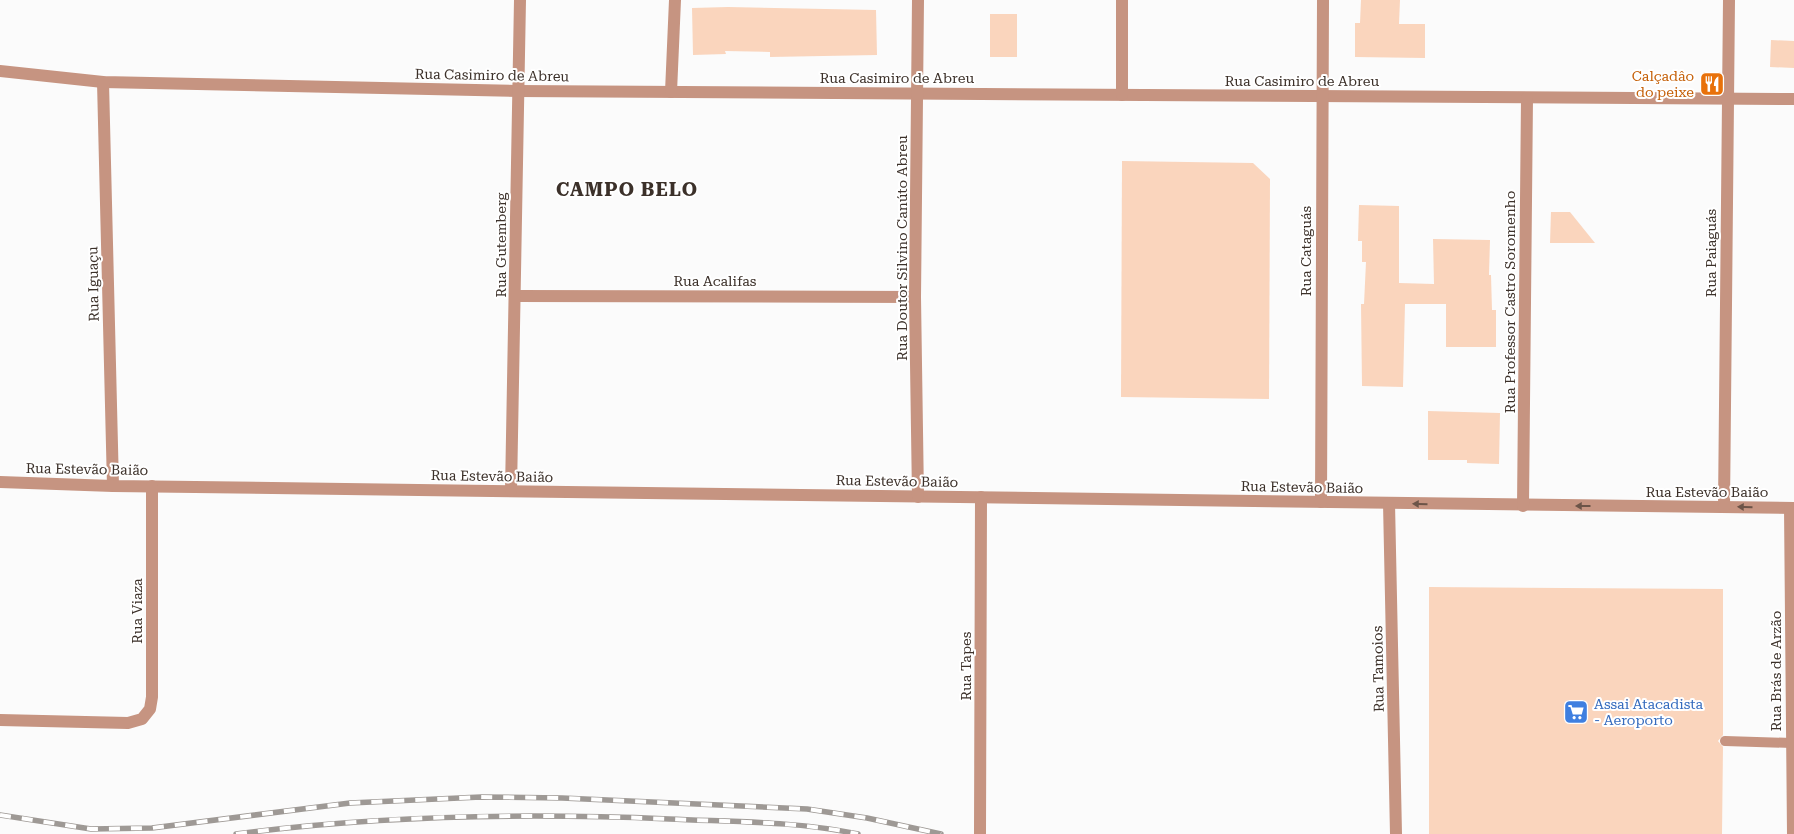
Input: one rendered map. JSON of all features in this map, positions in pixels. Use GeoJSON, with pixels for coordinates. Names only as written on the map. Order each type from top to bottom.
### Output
{"type":"FeatureCollection","features":[{"type":"Feature","properties":{"kind":"street","name":"Rua Gutemberg"},"geometry":{"type":"LineString","coordinates":[[510,491],[520,0]]}},
{"type":"Feature","properties":{"kind":"street"},"geometry":{"type":"LineString","coordinates":[[671,92],[675,0]]}},
{"type":"Feature","properties":{"kind":"street","name":"Rua Doutor Silvino Canúto Abreu"},"geometry":{"type":"LineString","coordinates":[[918,0],[915,296],[918,497]]}},
{"type":"Feature","properties":{"kind":"street"},"geometry":{"type":"LineString","coordinates":[[1122,0],[1122,95]]}},
{"type":"Feature","properties":{"kind":"street","name":"Rua Cataguás"},"geometry":{"type":"LineString","coordinates":[[1321,502],[1321,96],[1323,0]]}},
{"type":"Feature","properties":{"kind":"street","name":"Rua Paiaguás"},"geometry":{"type":"LineString","coordinates":[[1724,507],[1729,0]]}},
{"type":"Feature","properties":{"kind":"street","name":"Rua Casimiro de Abreu"},"geometry":{"type":"LineString","coordinates":[[0,71],[103,82],[517,91],[1794,100]]}},
{"type":"Feature","properties":{"kind":"street","name":"Rua Iguaçu"},"geometry":{"type":"LineString","coordinates":[[103,82],[113,486]]}},
{"type":"Feature","properties":{"kind":"street","name":"Rua Professor Castro Soromenho"},"geometry":{"type":"LineString","coordinates":[[1524,506],[1527,98]]}},
{"type":"Feature","properties":{"kind":"street","name":"Rua Acalifas"},"geometry":{"type":"LineString","coordinates":[[515,296],[915,296]]}},
{"type":"Feature","properties":{"kind":"street","name":"Rua Estevão Baião"},"geometry":{"type":"LineString","coordinates":[[0,482],[113,486],[1524,506],[1792,508]]}},
{"type":"Feature","properties":{"kind":"street","name":"Rua Viaza"},"geometry":{"type":"LineString","coordinates":[[0,720],[128,723],[142,719],[150,708],[152,697],[152,486]]}},
{"type":"Feature","properties":{"kind":"street","name":"Rua Tapes"},"geometry":{"type":"LineString","coordinates":[[980,834],[981,498]]}},
{"type":"Feature","properties":{"kind":"street","name":"Rua Tamoios"},"geometry":{"type":"LineString","coordinates":[[1389,503],[1396,834]]}},
{"type":"Feature","properties":{"kind":"street","name":"Rua Brás de Arzão"},"geometry":{"type":"LineString","coordinates":[[1792,508],[1793,834]]}},
{"type":"Feature","properties":{"kind":"lane"},"geometry":{"type":"LineString","coordinates":[[1725,741],[1792,744]]}},
{"type":"Feature","properties":{"kind":"building"},"geometry":{"type":"Polygon","coordinates":[[[1361,0],[1400,0],[1399,24],[1425,24],[1425,58],[1355,57],[1355,23],[1360,23],[1361,0]]]}},
{"type":"Feature","properties":{"kind":"building"},"geometry":{"type":"Polygon","coordinates":[[[692,8],[876,10],[877,55],[770,57],[770,52],[725,51],[726,54],[693,55],[692,8]]]}},
{"type":"Feature","properties":{"kind":"building"},"geometry":{"type":"Polygon","coordinates":[[[990,14],[1017,14],[1017,57],[990,57],[990,14]]]}},
{"type":"Feature","properties":{"kind":"building"},"geometry":{"type":"Polygon","coordinates":[[[1771,40],[1794,41],[1794,68],[1770,67],[1771,40]]]}},
{"type":"Feature","properties":{"kind":"building"},"geometry":{"type":"Polygon","coordinates":[[[1122,161],[1253,163],[1270,179],[1269,399],[1121,397],[1122,161]]]}},
{"type":"Feature","properties":{"kind":"building"},"geometry":{"type":"Polygon","coordinates":[[[1359,205],[1399,206],[1399,283],[1434,284],[1433,239],[1490,240],[1489,275],[1491,275],[1492,310],[1496,310],[1496,347],[1446,347],[1446,304],[1405,304],[1403,387],[1362,386],[1361,304],[1364,304],[1366,262],[1362,262],[1362,241],[1358,241],[1359,205]]]}},
{"type":"Feature","properties":{"kind":"building"},"geometry":{"type":"Polygon","coordinates":[[[1551,212],[1570,212],[1595,243],[1550,243],[1551,212]]]}},
{"type":"Feature","properties":{"kind":"building"},"geometry":{"type":"Polygon","coordinates":[[[1428,411],[1500,413],[1499,464],[1467,463],[1467,460],[1428,460],[1428,411]]]}},
{"type":"Feature","properties":{"kind":"building","name":"Assai Atacadista - Aeroporto"},"geometry":{"type":"Polygon","coordinates":[[[1429,587],[1723,589],[1723,735],[1718,741],[1723,747],[1722,834],[1429,834],[1429,587]]]}},
{"type":"Feature","properties":{"kind":"railway"},"geometry":{"type":"LineString","coordinates":[[0,815],[91,829],[152,828],[350,803],[481,797],[562,798],[807,809],[867,818],[941,834]]}},
{"type":"Feature","properties":{"kind":"railway"},"geometry":{"type":"LineString","coordinates":[[236,834],[398,819],[506,816],[615,817],[764,823],[858,834]]}},
{"type":"Feature","properties":{"kind":"place","name":"Calçadâo do peixe"},"geometry":{"type":"Point","coordinates":[1712,84]}},
{"type":"Feature","properties":{"kind":"place","name":"Assai Atacadista - Aeroporto"},"geometry":{"type":"Point","coordinates":[1576,712]}},
{"type":"Feature","properties":{"kind":"district","name":"CAMPO BELO"},"geometry":{"type":"Point","coordinates":[627,189]}}]}
